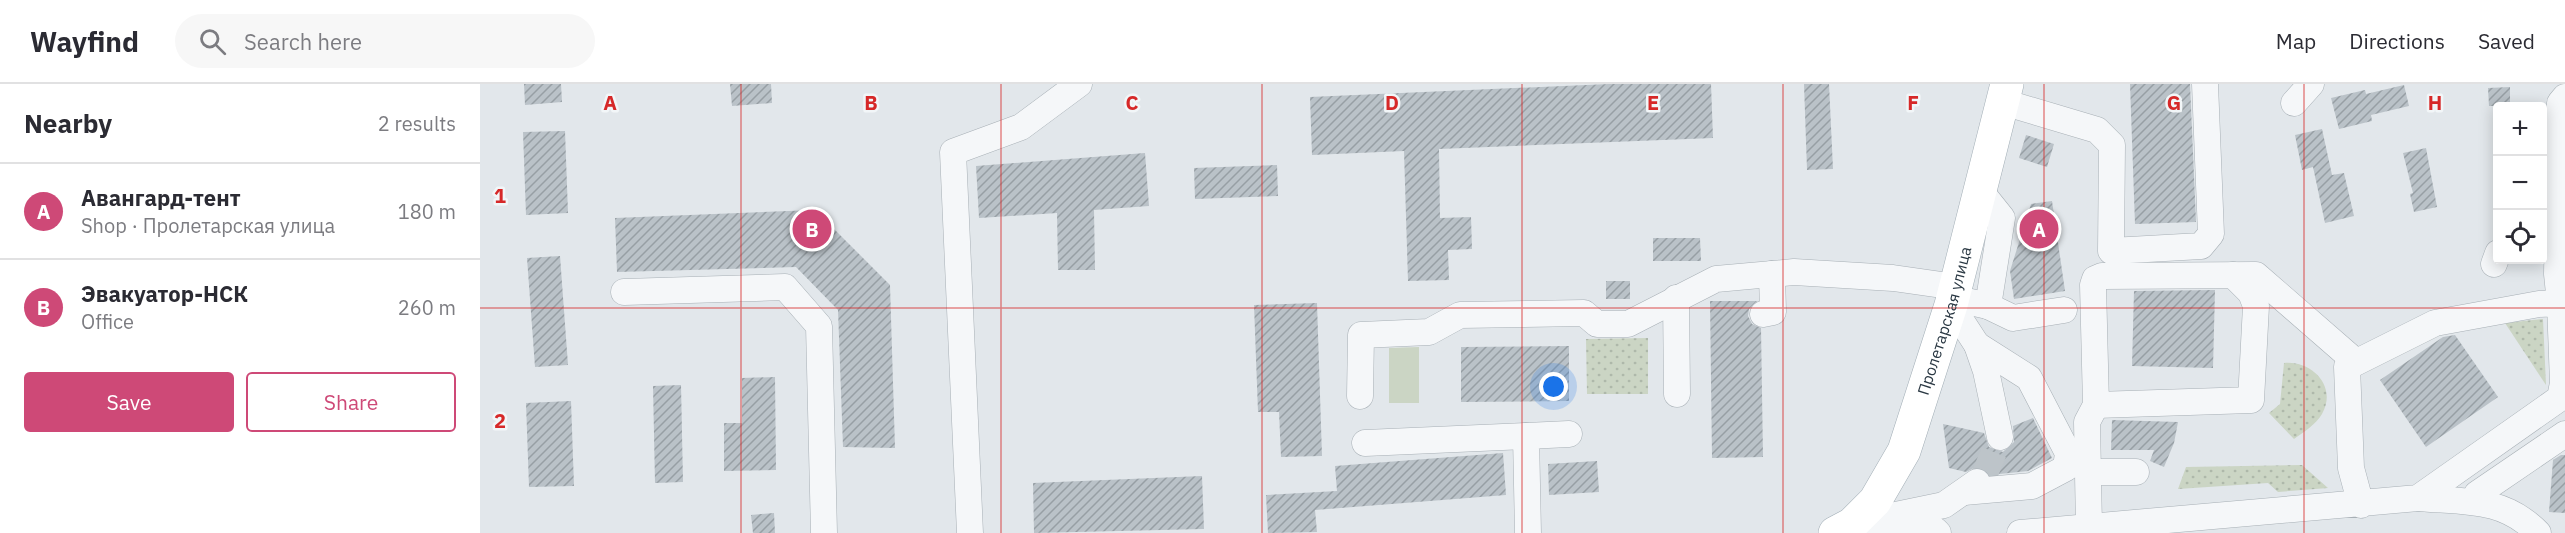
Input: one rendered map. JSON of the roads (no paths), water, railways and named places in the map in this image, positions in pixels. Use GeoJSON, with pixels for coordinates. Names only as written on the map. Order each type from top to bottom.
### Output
{"type":"FeatureCollection","features":[{"type":"Feature","properties":{"kind":"main road","name":"Пролетарская улица"},"geometry":{"type":"LineString","coordinates":[[1855,530],[1904,451],[1954,297],[1982,193],[2005,93]]}},
{"type":"Feature","properties":{"kind":"street"},"geometry":{"type":"LineString","coordinates":[[970,533],[953,152],[1021,127],[1079,84]]}},
{"type":"Feature","properties":{"kind":"street"},"geometry":{"type":"LineString","coordinates":[[2005,93],[2097,130],[2112,145],[2111,251],[2201,246],[2211,234],[2205,84]]}},
{"type":"Feature","properties":{"kind":"street"},"geometry":{"type":"LineString","coordinates":[[2294,103],[2311,84]]}},
{"type":"Feature","properties":{"kind":"street"},"geometry":{"type":"LineString","coordinates":[[2546,210],[2549,198],[2548,84]]}},
{"type":"Feature","properties":{"kind":"street"},"geometry":{"type":"LineString","coordinates":[[2418,498],[2560,398],[2563,383],[2562,303],[2557,274],[2560,103],[2565,98]]}},
{"type":"Feature","properties":{"kind":"street"},"geometry":{"type":"LineString","coordinates":[[1982,193],[2002,218],[1988,306]]}},
{"type":"Feature","properties":{"kind":"street"},"geometry":{"type":"LineString","coordinates":[[1360,396],[1359,338],[1365,333],[1429,332],[1460,315],[1584,314],[1597,324],[1628,324],[1676,298],[1721,278],[1794,272],[1893,278],[1988,306],[2013,318],[2064,310]]}},
{"type":"Feature","properties":{"kind":"street"},"geometry":{"type":"LineString","coordinates":[[1763,314],[1773,312],[1773,274]]}},
{"type":"Feature","properties":{"kind":"street"},"geometry":{"type":"LineString","coordinates":[[2089,527],[2087,422],[2096,405],[2092,285],[2095,279],[2102,276],[2251,274],[2261,278],[2356,362]]}},
{"type":"Feature","properties":{"kind":"street"},"geometry":{"type":"LineString","coordinates":[[2096,405],[2251,400],[2256,306],[2251,294],[2233,275]]}},
{"type":"Feature","properties":{"kind":"street"},"geometry":{"type":"LineString","coordinates":[[624,292],[785,287],[819,326],[824,533]]}},
{"type":"Feature","properties":{"kind":"street"},"geometry":{"type":"LineString","coordinates":[[1954,297],[1977,345],[1986,371],[2000,437]]}},
{"type":"Feature","properties":{"kind":"street"},"geometry":{"type":"LineString","coordinates":[[1676,298],[1677,394]]}},
{"type":"Feature","properties":{"kind":"street"},"geometry":{"type":"LineString","coordinates":[[2361,505],[2350,468],[2346,371],[2356,362],[2434,323],[2539,304],[2562,303]]}},
{"type":"Feature","properties":{"kind":"street"},"geometry":{"type":"LineString","coordinates":[[1855,530],[1944,505],[1974,484],[2032,486],[2066,468],[2068,453],[2029,378],[1977,345]]}},
{"type":"Feature","properties":{"kind":"street"},"geometry":{"type":"LineString","coordinates":[[1365,442],[1569,434]]}},
{"type":"Feature","properties":{"kind":"street"},"geometry":{"type":"LineString","coordinates":[[2477,494],[2565,434]]}},
{"type":"Feature","properties":{"kind":"street"},"geometry":{"type":"LineString","coordinates":[[1526,436],[1528,533]]}},
{"type":"Feature","properties":{"kind":"street"},"geometry":{"type":"LineString","coordinates":[[2088,472],[2136,472]]}},
{"type":"Feature","properties":{"kind":"street"},"geometry":{"type":"LineString","coordinates":[[2020,533],[2361,505],[2418,498],[2500,506],[2523,517],[2538,533]]}},
{"type":"Feature","properties":{"kind":"street"},"geometry":{"type":"LineString","coordinates":[[1855,530],[1935,530],[1938,533]]}},
{"type":"Feature","properties":{"kind":"tunnel"},"geometry":{"type":"LineString","coordinates":[[1984,476],[2000,437]]}},
{"type":"Feature","properties":{"kind":"place","name":"Эвакуатор-НСК"},"geometry":{"type":"Point","coordinates":[812,229]}},
{"type":"Feature","properties":{"kind":"place","name":"Авангард-тент"},"geometry":{"type":"Point","coordinates":[2039,229]}}]}
